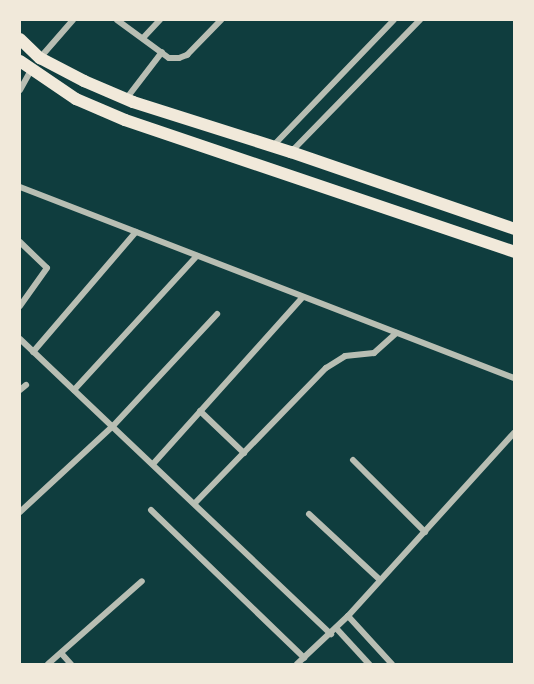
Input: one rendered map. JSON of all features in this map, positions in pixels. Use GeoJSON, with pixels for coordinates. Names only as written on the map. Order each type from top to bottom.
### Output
{"type":"FeatureCollection","features":[{"type":"Feature","properties":{"kind":"main road"},"geometry":{"type":"LineString","coordinates":[[20,39],[40,58],[84,81],[126,99],[272,148],[291,152],[514,229]]}},
{"type":"Feature","properties":{"kind":"main road"},"geometry":{"type":"LineString","coordinates":[[20,61],[31,71],[76,99],[125,120],[514,252]]}},
{"type":"Feature","properties":{"kind":"street"},"geometry":{"type":"LineString","coordinates":[[20,90],[40,58],[73,20]]}},
{"type":"Feature","properties":{"kind":"street"},"geometry":{"type":"LineString","coordinates":[[117,20],[170,58],[187,55],[221,20]]}},
{"type":"Feature","properties":{"kind":"street"},"geometry":{"type":"LineString","coordinates":[[143,38],[160,20]]}},
{"type":"Feature","properties":{"kind":"street"},"geometry":{"type":"LineString","coordinates":[[272,148],[394,20]]}},
{"type":"Feature","properties":{"kind":"street"},"geometry":{"type":"LineString","coordinates":[[291,152],[420,20]]}},
{"type":"Feature","properties":{"kind":"street"},"geometry":{"type":"LineString","coordinates":[[126,99],[162,52]]}},
{"type":"Feature","properties":{"kind":"street"},"geometry":{"type":"LineString","coordinates":[[20,188],[514,378]]}},
{"type":"Feature","properties":{"kind":"street"},"geometry":{"type":"LineString","coordinates":[[33,352],[136,232]]}},
{"type":"Feature","properties":{"kind":"street"},"geometry":{"type":"LineString","coordinates":[[20,242],[47,268],[20,306]]}},
{"type":"Feature","properties":{"kind":"street"},"geometry":{"type":"LineString","coordinates":[[74,390],[197,256]]}},
{"type":"Feature","properties":{"kind":"street"},"geometry":{"type":"LineString","coordinates":[[153,464],[303,297]]}},
{"type":"Feature","properties":{"kind":"street"},"geometry":{"type":"LineString","coordinates":[[20,512],[113,426],[217,314]]}},
{"type":"Feature","properties":{"kind":"street"},"geometry":{"type":"LineString","coordinates":[[195,503],[336,360],[374,353],[396,333]]}},
{"type":"Feature","properties":{"kind":"street"},"geometry":{"type":"LineString","coordinates":[[20,339],[369,664]]}},
{"type":"Feature","properties":{"kind":"street"},"geometry":{"type":"LineString","coordinates":[[20,390],[26,385]]}},
{"type":"Feature","properties":{"kind":"street"},"geometry":{"type":"LineString","coordinates":[[200,411],[244,453]]}},
{"type":"Feature","properties":{"kind":"street"},"geometry":{"type":"LineString","coordinates":[[297,664],[334,631],[514,433]]}},
{"type":"Feature","properties":{"kind":"street"},"geometry":{"type":"LineString","coordinates":[[353,460],[425,532]]}},
{"type":"Feature","properties":{"kind":"street"},"geometry":{"type":"LineString","coordinates":[[151,510],[304,658]]}},
{"type":"Feature","properties":{"kind":"street"},"geometry":{"type":"LineString","coordinates":[[309,514],[380,580]]}},
{"type":"Feature","properties":{"kind":"street"},"geometry":{"type":"LineString","coordinates":[[48,664],[142,580]]}},
{"type":"Feature","properties":{"kind":"street"},"geometry":{"type":"LineString","coordinates":[[348,616],[392,664]]}},
{"type":"Feature","properties":{"kind":"street"},"geometry":{"type":"LineString","coordinates":[[61,653],[70,664]]}}]}
